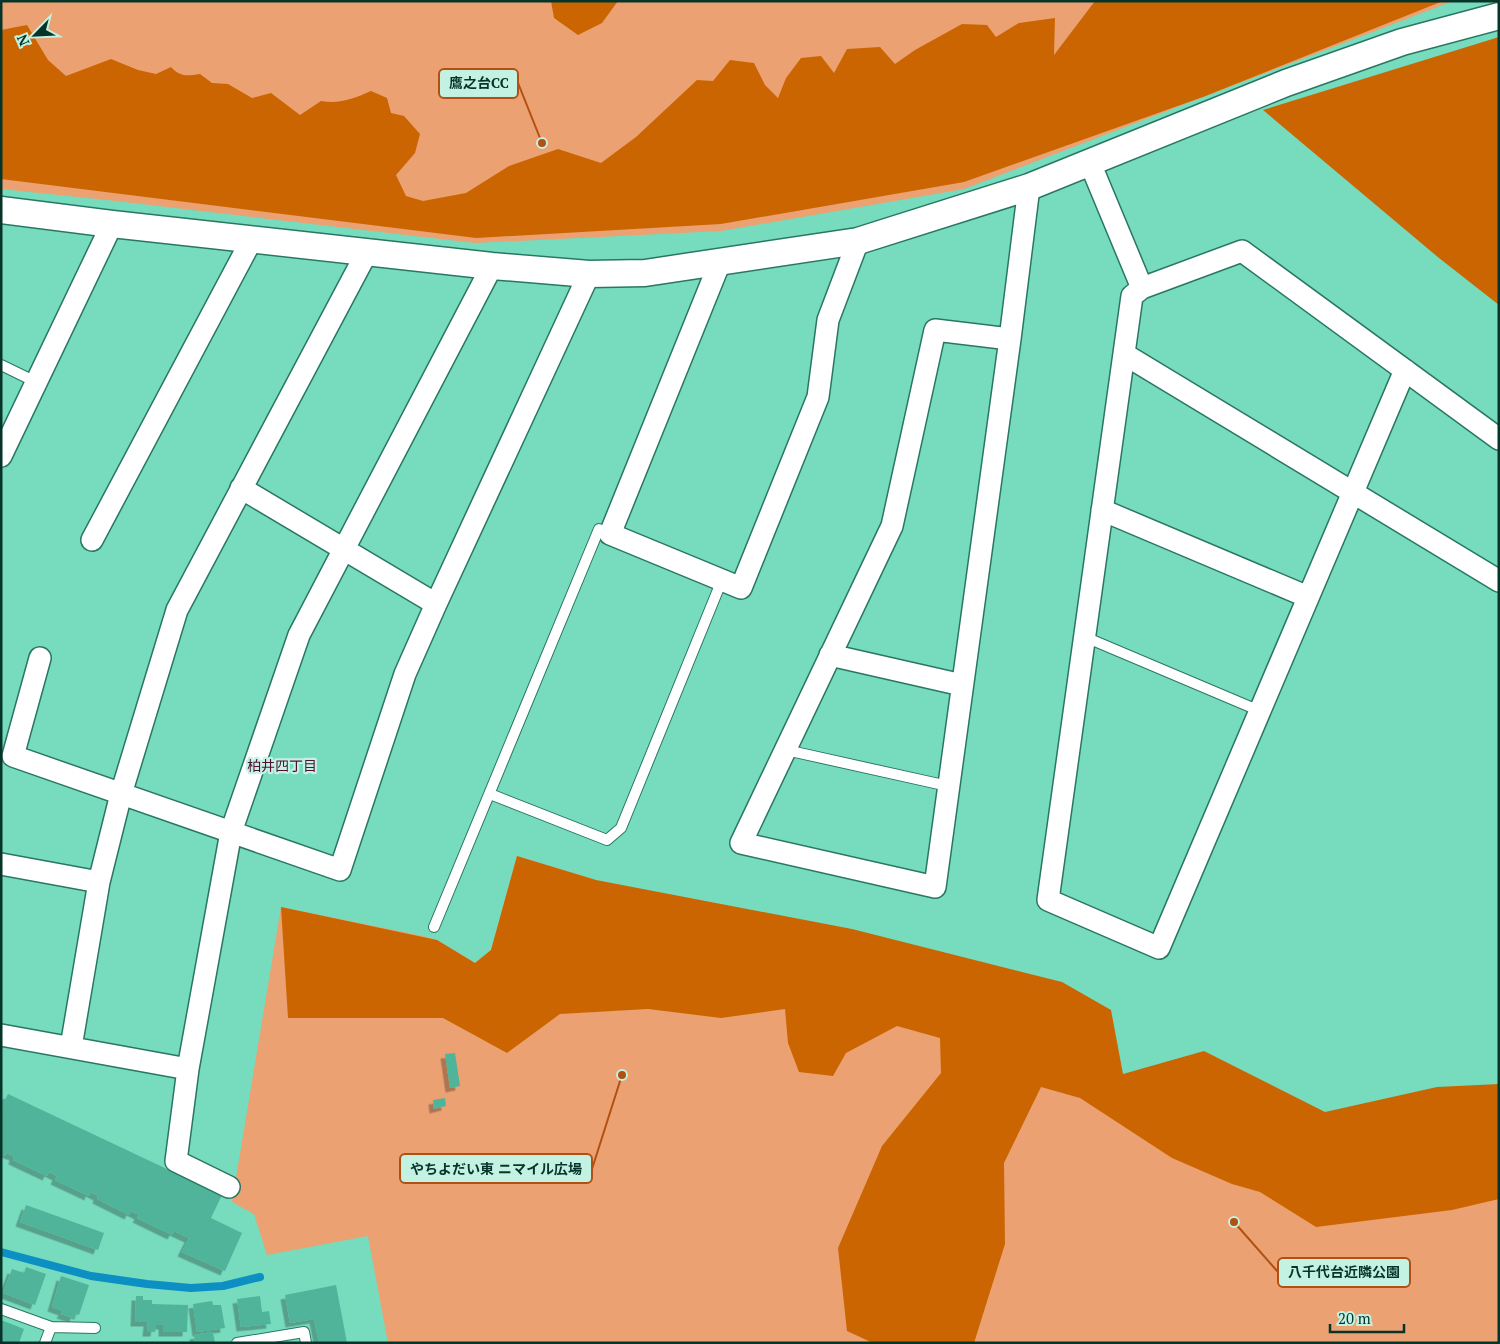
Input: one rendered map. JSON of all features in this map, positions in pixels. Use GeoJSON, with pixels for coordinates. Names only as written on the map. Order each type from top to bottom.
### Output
{"type":"FeatureCollection","features":[{"type":"Feature","properties":{"kind":"street"},"geometry":{"type":"LineString","coordinates":[[1,210],[492,266],[589,274],[644,273],[858,241],[1030,187],[1286,83],[1402,42],[1499,16]]}},
{"type":"Feature","properties":{"kind":"street"},"geometry":{"type":"LineString","coordinates":[[1090,164],[1142,288]]}},
{"type":"Feature","properties":{"kind":"street"},"geometry":{"type":"LineString","coordinates":[[1010,339],[935,330],[892,526],[741,843],[934,887],[1010,339],[1030,187]]}},
{"type":"Feature","properties":{"kind":"street"},"geometry":{"type":"LineString","coordinates":[[1,456],[112,224]]}},
{"type":"Feature","properties":{"kind":"street"},"geometry":{"type":"LineString","coordinates":[[92,540],[252,239]]}},
{"type":"Feature","properties":{"kind":"street"},"geometry":{"type":"LineString","coordinates":[[720,262],[610,534],[740,588],[818,397],[828,320],[858,241]]}},
{"type":"Feature","properties":{"kind":"street"},"geometry":{"type":"LineString","coordinates":[[71,1047],[99,882],[121,794],[177,610],[367,252]]}},
{"type":"Feature","properties":{"kind":"street"},"geometry":{"type":"LineString","coordinates":[[1405,370],[1159,948],[1048,900],[1132,296],[1142,288],[1242,252],[1405,370],[1499,439]]}},
{"type":"Feature","properties":{"kind":"street"},"geometry":{"type":"LineString","coordinates":[[229,1187],[176,1161],[188,1069],[231,832],[299,635],[492,266]]}},
{"type":"Feature","properties":{"kind":"street"},"geometry":{"type":"LineString","coordinates":[[40,658],[13,756],[340,870],[405,674],[589,274]]}},
{"type":"Feature","properties":{"kind":"street"},"geometry":{"type":"LineString","coordinates":[[1124,354],[1499,581]]}},
{"type":"Feature","properties":{"kind":"street"},"geometry":{"type":"LineString","coordinates":[[242,488],[436,604]]}},
{"type":"Feature","properties":{"kind":"street"},"geometry":{"type":"LineString","coordinates":[[1102,510],[1308,597]]}},
{"type":"Feature","properties":{"kind":"street"},"geometry":{"type":"LineString","coordinates":[[830,655],[962,684]]}},
{"type":"Feature","properties":{"kind":"street"},"geometry":{"type":"LineString","coordinates":[[1,864],[99,882]]}},
{"type":"Feature","properties":{"kind":"street"},"geometry":{"type":"LineString","coordinates":[[1,1034],[188,1069]]}},
{"type":"Feature","properties":{"kind":"lane"},"geometry":{"type":"LineString","coordinates":[[1,365],[36,382]]}},
{"type":"Feature","properties":{"kind":"lane"},"geometry":{"type":"LineString","coordinates":[[434,927],[599,529],[610,534]]}},
{"type":"Feature","properties":{"kind":"lane"},"geometry":{"type":"LineString","coordinates":[[490,794],[607,840],[622,828],[722,580]]}},
{"type":"Feature","properties":{"kind":"lane"},"geometry":{"type":"LineString","coordinates":[[1085,637],[1260,711]]}},
{"type":"Feature","properties":{"kind":"lane"},"geometry":{"type":"LineString","coordinates":[[786,750],[948,786]]}},
{"type":"Feature","properties":{"kind":"lane"},"geometry":{"type":"LineString","coordinates":[[1,1309],[51,1327],[95,1328]]}},
{"type":"Feature","properties":{"kind":"lane"},"geometry":{"type":"LineString","coordinates":[[45,1343],[51,1327]]}},
{"type":"Feature","properties":{"kind":"lane"},"geometry":{"type":"LineString","coordinates":[[237,1343],[304,1332],[306,1343]]}},
{"type":"Feature","properties":{"kind":"shaded area"},"geometry":{"type":"Polygon","coordinates":[[[1,1],[1453,1],[964,189],[721,231],[475,243],[1,189],[1,1]]]}},
{"type":"Feature","properties":{"kind":"shaded area"},"geometry":{"type":"Polygon","coordinates":[[[551,1],[618,1],[602,23],[578,35],[554,18],[551,1]]]}},
{"type":"Feature","properties":{"kind":"shaded area"},"geometry":{"type":"Polygon","coordinates":[[[1095,1],[1443,1],[1203,97],[964,182],[721,224],[476,238],[1,179],[1,30],[27,25],[48,60],[66,76],[111,59],[138,70],[156,74],[171,67],[181,74],[200,74],[212,83],[228,84],[252,98],[271,93],[300,115],[321,101],[334,102],[346,100],[371,91],[387,98],[391,113],[404,116],[420,134],[415,153],[396,175],[406,196],[423,201],[466,193],[509,166],[558,149],[601,163],[636,137],[697,80],[713,81],[730,60],[754,63],[765,85],[778,98],[786,78],[801,58],[821,56],[834,73],[847,49],[880,47],[895,64],[915,50],[962,24],[987,25],[996,37],[1019,23],[1055,18],[1054,55],[1095,1]]]}},
{"type":"Feature","properties":{"kind":"shaded area"},"geometry":{"type":"Polygon","coordinates":[[[1499,37],[1499,305],[1439,258],[1263,110],[1499,37]]]}},
{"type":"Feature","properties":{"kind":"shaded area"},"geometry":{"type":"Polygon","coordinates":[[[517,856],[596,880],[1001,1048],[932,1343],[388,1343],[368,1236],[267,1255],[254,1214],[232,1202],[281,907],[437,940],[475,963],[491,950],[517,856]]]}},
{"type":"Feature","properties":{"kind":"shaded area"},"geometry":{"type":"Polygon","coordinates":[[[517,856],[596,880],[852,929],[1062,982],[1111,1010],[1123,1074],[1204,1051],[1325,1112],[1437,1087],[1499,1084],[1499,1199],[1452,1210],[1316,1227],[1260,1192],[1232,1184],[1172,1158],[1080,1098],[1041,1087],[1004,1163],[1005,1244],[974,1343],[873,1343],[847,1331],[838,1248],[882,1146],[941,1073],[940,1038],[897,1026],[846,1053],[833,1076],[799,1072],[788,1043],[785,1009],[721,1018],[648,1009],[560,1014],[507,1053],[443,1018],[288,1018],[281,907],[437,940],[475,963],[491,950],[517,856]]]}},
{"type":"Feature","properties":{"kind":"shaded area"},"geometry":{"type":"Polygon","coordinates":[[[1007,1037],[1248,1160],[1499,1110],[1499,1343],[936,1343],[1007,1037]]]}},
{"type":"Feature","properties":{"kind":"building"},"geometry":{"type":"Polygon","coordinates":[[[455,1053],[460,1086],[450,1088],[445,1054],[455,1053]]]}},
{"type":"Feature","properties":{"kind":"building"},"geometry":{"type":"Polygon","coordinates":[[[8,1094],[222,1195],[211,1218],[242,1233],[225,1271],[182,1252],[189,1238],[174,1231],[172,1235],[137,1218],[139,1215],[131,1211],[129,1215],[97,1199],[98,1196],[90,1192],[89,1196],[55,1180],[57,1176],[49,1172],[47,1176],[13,1160],[14,1156],[6,1153],[5,1156],[1,1155],[1,1108],[8,1094]]]}},
{"type":"Feature","properties":{"kind":"building"},"geometry":{"type":"Polygon","coordinates":[[[445,1098],[446,1106],[434,1109],[433,1100],[445,1098]]]}},
{"type":"Feature","properties":{"kind":"building"},"geometry":{"type":"Polygon","coordinates":[[[26,1205],[104,1233],[98,1250],[20,1222],[26,1205]]]}},
{"type":"Feature","properties":{"kind":"building"},"geometry":{"type":"Polygon","coordinates":[[[26,1267],[46,1274],[35,1305],[3,1293],[12,1269],[24,1273],[26,1267]]]}},
{"type":"Feature","properties":{"kind":"building"},"geometry":{"type":"Polygon","coordinates":[[[61,1276],[89,1285],[79,1315],[75,1314],[74,1318],[61,1314],[63,1311],[52,1307],[61,1276]]]}},
{"type":"Feature","properties":{"kind":"building"},"geometry":{"type":"Polygon","coordinates":[[[336,1285],[347,1343],[319,1343],[314,1319],[290,1323],[285,1295],[336,1285]]]}},
{"type":"Feature","properties":{"kind":"building"},"geometry":{"type":"Polygon","coordinates":[[[136,1296],[143,1296],[143,1300],[152,1300],[152,1304],[188,1305],[187,1332],[163,1332],[163,1325],[156,1325],[155,1332],[147,1332],[148,1322],[135,1322],[136,1296]]]}},
{"type":"Feature","properties":{"kind":"building"},"geometry":{"type":"Polygon","coordinates":[[[260,1296],[262,1312],[269,1311],[271,1324],[241,1327],[237,1299],[260,1296]]]}},
{"type":"Feature","properties":{"kind":"building"},"geometry":{"type":"Polygon","coordinates":[[[212,1301],[213,1305],[221,1305],[225,1328],[197,1332],[193,1304],[212,1301]]]}},
{"type":"Feature","properties":{"kind":"building"},"geometry":{"type":"Polygon","coordinates":[[[1,1320],[24,1329],[19,1343],[1,1343],[1,1320]]]}},
{"type":"Feature","properties":{"kind":"building"},"geometry":{"type":"Polygon","coordinates":[[[213,1332],[215,1343],[195,1343],[194,1335],[213,1332]]]}},
{"type":"Feature","properties":{"kind":"waterway"},"geometry":{"type":"LineString","coordinates":[[1,1252],[91,1276],[147,1284],[191,1288],[223,1286],[260,1277]]}},
{"type":"Feature","properties":{"kind":"place","name":"鷹之台CC"},"geometry":{"type":"Point","coordinates":[542,143]}},
{"type":"Feature","properties":{"kind":"place","name":"やちよだい東 ニマイル広場"},"geometry":{"type":"Point","coordinates":[622,1075]}},
{"type":"Feature","properties":{"kind":"place","name":"八千代台近隣公園"},"geometry":{"type":"Point","coordinates":[1234,1222]}},
{"type":"Feature","properties":{"kind":"district","name":"柏井四丁目"},"geometry":{"type":"Point","coordinates":[282,766]}}]}
